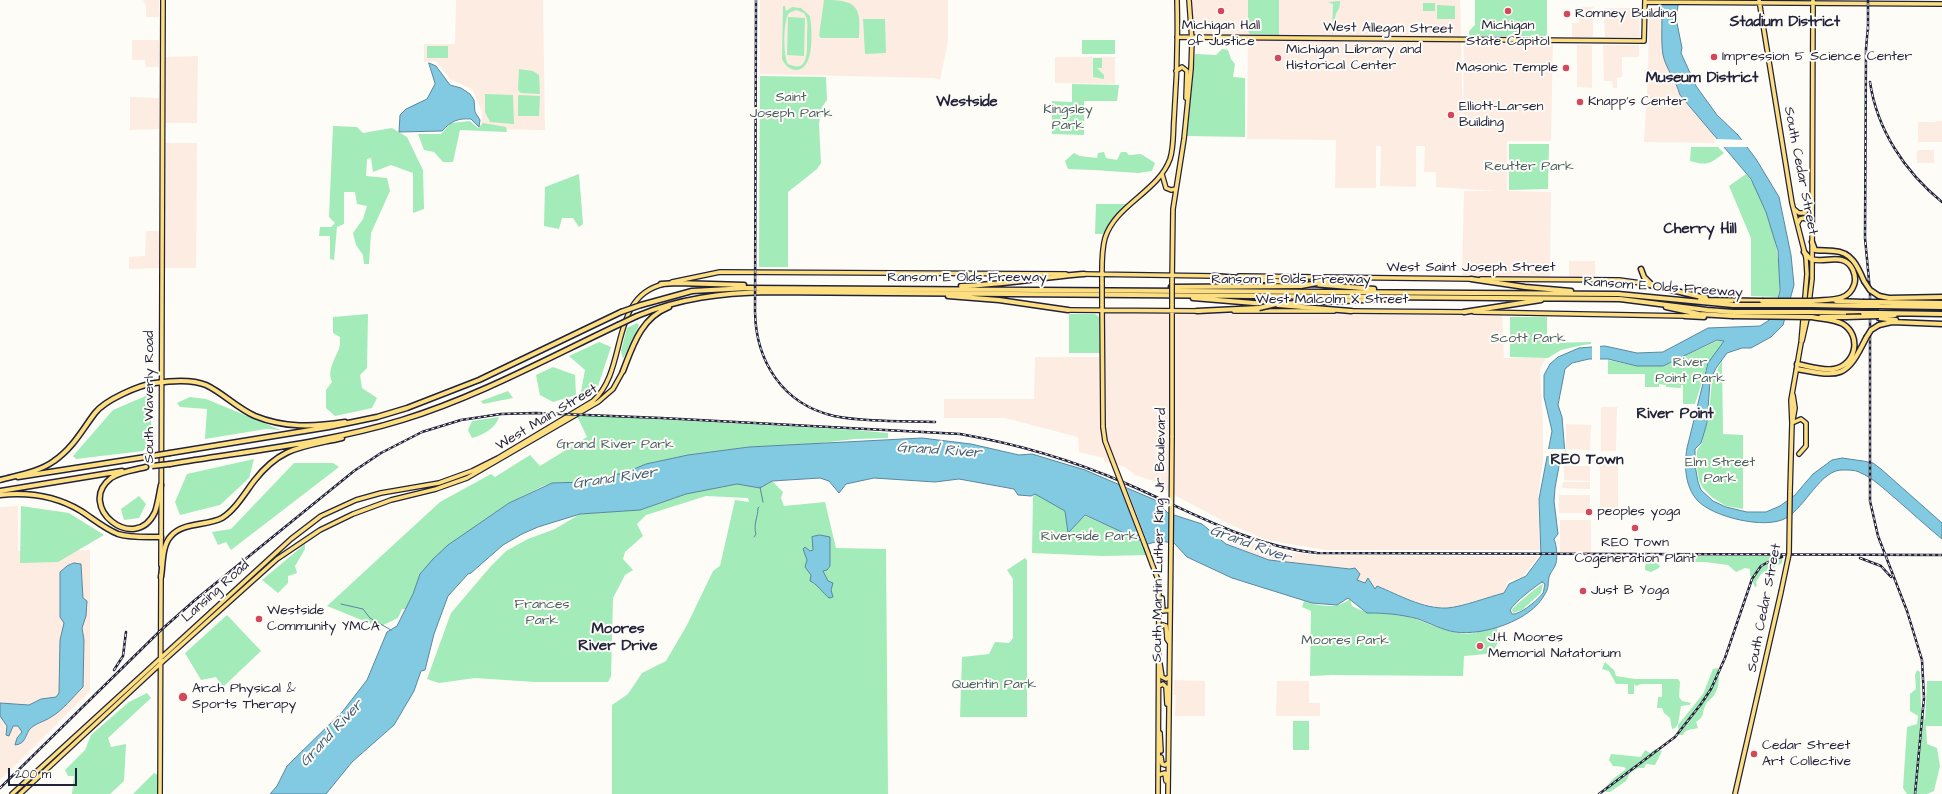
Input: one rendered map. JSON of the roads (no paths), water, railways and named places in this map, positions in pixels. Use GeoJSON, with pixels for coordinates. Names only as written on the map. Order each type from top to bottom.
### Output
{"type":"FeatureCollection","features":[{"type":"Feature","properties":{"kind":"highway"},"geometry":{"type":"LineString","coordinates":[[1812,242],[1814,250],[1838,251],[1849,256],[1856,264],[1870,290],[1879,296],[1903,302],[1942,303]]}},
{"type":"Feature","properties":{"kind":"highway"},"geometry":{"type":"LineString","coordinates":[[1804,252],[1812,259],[1843,260],[1852,268],[1855,279],[1852,289],[1844,297],[1813,303]]}},
{"type":"Feature","properties":{"kind":"highway"},"geometry":{"type":"LineString","coordinates":[[1641,269],[1648,282],[1668,290]]}},
{"type":"Feature","properties":{"kind":"highway"},"geometry":{"type":"LineString","coordinates":[[916,289],[983,286],[1056,276],[1084,274]]}},
{"type":"Feature","properties":{"kind":"highway"},"geometry":{"type":"LineString","coordinates":[[1214,276],[1428,292]]}},
{"type":"Feature","properties":{"kind":"highway"},"geometry":{"type":"LineString","coordinates":[[1109,290],[1232,286],[1301,286],[1346,278]]}},
{"type":"Feature","properties":{"kind":"highway"},"geometry":{"type":"LineString","coordinates":[[1471,279],[1530,288],[1618,294]]}},
{"type":"Feature","properties":{"kind":"highway"},"geometry":{"type":"LineString","coordinates":[[661,284],[683,283],[802,288]]}},
{"type":"Feature","properties":{"kind":"highway"},"geometry":{"type":"LineString","coordinates":[[1641,283],[1733,303]]}},
{"type":"Feature","properties":{"kind":"highway","name":"Ransom E Olds Freeway"},"geometry":{"type":"LineString","coordinates":[[390,413],[429,400],[478,380],[621,312],[673,295],[705,289],[802,288],[1618,294],[1733,303],[1879,304],[1903,302]]}},
{"type":"Feature","properties":{"kind":"highway","name":"Ransom E Olds Freeway"},"geometry":{"type":"LineString","coordinates":[[713,296],[757,293],[900,293],[1583,298],[1623,299],[1733,314],[1811,315],[1863,312],[1879,316],[1902,318]]}},
{"type":"Feature","properties":{"kind":"highway"},"geometry":{"type":"LineString","coordinates":[[900,293],[990,299],[1068,310]]}},
{"type":"Feature","properties":{"kind":"highway"},"geometry":{"type":"LineString","coordinates":[[1155,295],[1351,311]]}},
{"type":"Feature","properties":{"kind":"highway"},"geometry":{"type":"LineString","coordinates":[[161,577],[166,543],[174,533],[180,529],[214,521],[227,515],[264,469],[283,454],[302,446],[343,437],[406,419],[459,400],[618,324],[677,302],[713,296]]}},
{"type":"Feature","properties":{"kind":"highway"},"geometry":{"type":"LineString","coordinates":[[623,371],[638,334],[650,318],[669,307],[713,296]]}},
{"type":"Feature","properties":{"kind":"highway"},"geometry":{"type":"LineString","coordinates":[[1197,310],[1259,308],[1276,304],[1434,297]]}},
{"type":"Feature","properties":{"kind":"highway"},"geometry":{"type":"LineString","coordinates":[[1464,312],[1531,301],[1583,298]]}},
{"type":"Feature","properties":{"kind":"highway"},"geometry":{"type":"LineString","coordinates":[[1903,302],[1920,302],[1942,298]]}},
{"type":"Feature","properties":{"kind":"highway"},"geometry":{"type":"LineString","coordinates":[[1920,302],[1942,306]]}},
{"type":"Feature","properties":{"kind":"highway"},"geometry":{"type":"LineString","coordinates":[[1685,316],[1733,314]]}},
{"type":"Feature","properties":{"kind":"highway"},"geometry":{"type":"LineString","coordinates":[[1797,366],[1828,374],[1841,372],[1852,364],[1871,330],[1879,325],[1920,314],[1942,314]]}},
{"type":"Feature","properties":{"kind":"highway"},"geometry":{"type":"LineString","coordinates":[[1811,315],[1846,317],[1879,316],[1902,318],[1920,323],[1942,324]]}},
{"type":"Feature","properties":{"kind":"highway"},"geometry":{"type":"LineString","coordinates":[[1797,366],[1825,369],[1836,368],[1848,362],[1854,352],[1853,337],[1846,326],[1836,321],[1811,315]]}},
{"type":"Feature","properties":{"kind":"highway"},"geometry":{"type":"LineString","coordinates":[[0,480],[45,466],[70,447],[96,411],[104,405],[139,387],[162,382],[193,382],[203,384],[255,416],[288,425],[322,425],[390,413]]}},
{"type":"Feature","properties":{"kind":"highway"},"geometry":{"type":"LineString","coordinates":[[0,480],[329,428],[390,413]]}},
{"type":"Feature","properties":{"kind":"highway"},"geometry":{"type":"LineString","coordinates":[[0,491],[358,432]]}},
{"type":"Feature","properties":{"kind":"highway"},"geometry":{"type":"LineString","coordinates":[[146,467],[119,474],[106,484],[101,499],[102,510],[106,517],[116,525],[124,528],[135,528],[142,526],[149,520],[154,512],[161,485]]}},
{"type":"Feature","properties":{"kind":"highway"},"geometry":{"type":"LineString","coordinates":[[0,495],[25,494],[47,497],[68,505],[118,534],[133,537],[161,537]]}},
{"type":"Feature","properties":{"kind":"main road","name":"South Waverly Road"},"geometry":{"type":"LineString","coordinates":[[160,794],[163,0]]}},
{"type":"Feature","properties":{"kind":"main road","name":"South Martin Luther King Jr Boulevard"},"geometry":{"type":"LineString","coordinates":[[1158,794],[1160,627],[1158,580],[1104,441],[1102,248],[1105,237],[1112,224],[1162,174],[1170,159],[1176,71],[1177,0]]}},
{"type":"Feature","properties":{"kind":"main road"},"geometry":{"type":"LineString","coordinates":[[1187,111],[1191,60],[1191,29],[1188,0]]}},
{"type":"Feature","properties":{"kind":"main road","name":"West Allegan Street"},"geometry":{"type":"LineString","coordinates":[[1177,37],[1644,41],[1645,1]]}},
{"type":"Feature","properties":{"kind":"main road"},"geometry":{"type":"LineString","coordinates":[[1645,1],[1683,3],[1813,2],[1942,4]]}},
{"type":"Feature","properties":{"kind":"main road","name":"South Cedar Street"},"geometry":{"type":"LineString","coordinates":[[1735,794],[1789,554],[1792,423],[1795,408],[1793,393],[1801,343],[1807,284],[1804,252],[1793,208],[1759,2]]}},
{"type":"Feature","properties":{"kind":"main road","name":"South Cedar Street"},"geometry":{"type":"LineString","coordinates":[[1801,343],[1805,332],[1811,294],[1813,2]]}},
{"type":"Feature","properties":{"kind":"main road"},"geometry":{"type":"LineString","coordinates":[[1176,71],[1182,67],[1188,71],[1186,100],[1187,111]]}},
{"type":"Feature","properties":{"kind":"main road","name":"South Martin Luther King Jr Boulevard"},"geometry":{"type":"LineString","coordinates":[[1167,794],[1170,643],[1173,223],[1176,189],[1187,111]]}},
{"type":"Feature","properties":{"kind":"main road"},"geometry":{"type":"LineString","coordinates":[[1162,174],[1166,188],[1171,190],[1176,189]]}},
{"type":"Feature","properties":{"kind":"main road"},"geometry":{"type":"LineString","coordinates":[[1793,208],[1797,212],[1803,213],[1808,210],[1812,204]]}},
{"type":"Feature","properties":{"kind":"main road"},"geometry":{"type":"LineString","coordinates":[[1797,224],[1800,219],[1806,219],[1812,228]]}},
{"type":"Feature","properties":{"kind":"main road","name":"West Saint Joseph Street"},"geometry":{"type":"LineString","coordinates":[[661,284],[720,272],[1084,274],[1597,280],[1641,283]]}},
{"type":"Feature","properties":{"kind":"main road","name":"West Main Street"},"geometry":{"type":"LineString","coordinates":[[473,473],[593,401],[606,386],[611,374],[623,327],[631,307],[644,292],[661,284]]}},
{"type":"Feature","properties":{"kind":"main road","name":"West Malcolm X Street"},"geometry":{"type":"LineString","coordinates":[[1068,310],[1597,313],[1685,316]]}},
{"type":"Feature","properties":{"kind":"main road","name":"West Main Street"},"geometry":{"type":"LineString","coordinates":[[473,473],[598,402],[613,389],[623,371]]}},
{"type":"Feature","properties":{"kind":"main road"},"geometry":{"type":"LineString","coordinates":[[1792,423],[1800,419],[1804,420],[1806,423],[1806,446],[1799,454]]}},
{"type":"Feature","properties":{"kind":"main road","name":"Lansing Road"},"geometry":{"type":"LineString","coordinates":[[12,794],[291,539],[321,516],[367,496],[439,483],[473,473]]}},
{"type":"Feature","properties":{"kind":"main road","name":"Lansing Road"},"geometry":{"type":"LineString","coordinates":[[20,794],[160,664],[277,559],[320,530],[361,510],[391,500],[436,489],[473,473]]}},
{"type":"Feature","properties":{"kind":"main road"},"geometry":{"type":"LineString","coordinates":[[1159,591],[1162,595],[1163,611],[1170,610]]}},
{"type":"Feature","properties":{"kind":"main road"},"geometry":{"type":"LineString","coordinates":[[1160,627],[1164,625],[1166,626],[1167,639],[1170,643]]}},
{"type":"Feature","properties":{"kind":"main road"},"geometry":{"type":"LineString","coordinates":[[1159,661],[1162,667],[1162,676],[1166,679],[1169,677]]}},
{"type":"Feature","properties":{"kind":"main road"},"geometry":{"type":"LineString","coordinates":[[1159,687],[1163,684],[1166,687],[1166,700],[1169,706]]}},
{"type":"Feature","properties":{"kind":"main road"},"geometry":{"type":"LineString","coordinates":[[1159,730],[1161,737],[1161,762],[1164,765],[1168,763]]}},
{"type":"Feature","properties":{"kind":"main road"},"geometry":{"type":"LineString","coordinates":[[1158,774],[1162,772],[1166,775],[1167,794]]}},
{"type":"Feature","properties":{"kind":"water","name":"Grand River"},"geometry":{"type":"Polygon","coordinates":[[[1660,0],[1679,0],[1676,18],[1682,48],[1681,53],[1696,86],[1717,115],[1738,135],[1756,159],[1779,197],[1791,255],[1794,285],[1783,325],[1771,337],[1751,348],[1742,348],[1727,353],[1716,368],[1710,381],[1707,423],[1701,443],[1695,449],[1695,465],[1701,490],[1713,501],[1726,507],[1747,512],[1766,512],[1780,506],[1795,495],[1813,474],[1832,460],[1842,458],[1873,463],[1942,523],[1942,539],[1878,484],[1864,474],[1854,470],[1836,471],[1828,475],[1793,513],[1786,518],[1777,521],[1766,523],[1740,520],[1714,512],[1697,500],[1690,488],[1686,476],[1686,455],[1708,363],[1724,341],[1717,340],[1663,366],[1637,366],[1608,359],[1589,359],[1572,363],[1565,369],[1558,405],[1562,417],[1565,454],[1559,466],[1554,501],[1558,534],[1554,539],[1557,560],[1549,576],[1548,588],[1538,604],[1529,612],[1505,625],[1479,632],[1455,632],[1445,630],[1411,617],[1392,614],[1367,613],[1348,598],[1337,605],[1312,603],[1232,578],[1187,557],[1174,543],[1159,541],[1148,544],[1085,515],[1068,533],[1065,511],[1035,494],[1031,496],[1018,495],[1014,489],[959,479],[935,482],[874,478],[846,484],[839,493],[829,481],[820,478],[772,481],[760,488],[737,484],[686,494],[640,510],[580,514],[538,527],[503,545],[468,574],[448,596],[434,634],[425,670],[421,671],[414,691],[394,725],[352,762],[326,794],[270,794],[277,786],[287,766],[343,711],[367,680],[387,632],[397,626],[413,594],[420,574],[448,545],[509,503],[552,483],[585,482],[627,472],[646,464],[688,455],[749,447],[922,438],[971,444],[1019,455],[1032,454],[1085,470],[1155,500],[1168,513],[1202,524],[1226,544],[1269,560],[1350,569],[1355,568],[1360,574],[1357,580],[1365,583],[1368,578],[1375,589],[1377,586],[1411,601],[1438,608],[1460,606],[1504,593],[1509,584],[1526,576],[1541,556],[1539,499],[1552,431],[1544,397],[1544,375],[1550,364],[1558,357],[1579,348],[1605,346],[1637,353],[1663,352],[1708,328],[1760,326],[1774,317],[1780,290],[1778,251],[1766,212],[1751,179],[1680,95],[1663,55],[1660,0]],[[1542,582],[1520,599],[1510,610],[1512,614],[1524,610],[1537,599],[1543,593],[1545,584],[1542,582]]]}},
{"type":"Feature","properties":{"kind":"water"},"geometry":{"type":"Polygon","coordinates":[[[429,63],[436,66],[450,85],[461,88],[470,94],[474,100],[475,112],[480,120],[479,127],[471,119],[462,119],[448,125],[442,131],[399,132],[400,115],[406,109],[427,99],[435,84],[429,63]]]}},
{"type":"Feature","properties":{"kind":"water"},"geometry":{"type":"Polygon","coordinates":[[[820,535],[830,537],[830,566],[827,570],[823,571],[828,581],[833,583],[831,590],[833,597],[829,598],[810,581],[811,575],[805,567],[807,560],[803,549],[805,547],[810,551],[813,550],[812,537],[820,535]]]}},
{"type":"Feature","properties":{"kind":"water"},"geometry":{"type":"Polygon","coordinates":[[[74,563],[81,564],[83,598],[87,601],[86,616],[82,628],[84,640],[83,687],[59,711],[31,728],[23,742],[15,745],[17,738],[22,732],[18,726],[13,726],[9,736],[6,735],[7,726],[0,716],[0,703],[29,705],[41,699],[56,697],[59,693],[60,640],[64,623],[60,617],[60,572],[67,566],[74,563]]]}},
{"type":"Feature","properties":{"kind":"waterway"},"geometry":{"type":"LineString","coordinates":[[760,487],[763,502]]}},
{"type":"Feature","properties":{"kind":"waterway"},"geometry":{"type":"LineString","coordinates":[[754,537],[756,534],[755,524],[759,507]]}},
{"type":"Feature","properties":{"kind":"waterway"},"geometry":{"type":"LineString","coordinates":[[341,604],[363,609],[370,618],[391,630]]}},
{"type":"Feature","properties":{"kind":"railway"},"geometry":{"type":"LineString","coordinates":[[756,0],[755,312],[760,347],[775,378],[786,391],[800,402],[816,410],[846,418],[884,421],[935,422]]}},
{"type":"Feature","properties":{"kind":"railway"},"geometry":{"type":"LineString","coordinates":[[1868,0],[1868,30]]}},
{"type":"Feature","properties":{"kind":"railway"},"geometry":{"type":"LineString","coordinates":[[1868,26],[1866,49],[1865,238],[1870,291],[1870,501],[1878,536],[1907,611],[1922,660],[1924,698],[1915,794]]}},
{"type":"Feature","properties":{"kind":"railway"},"geometry":{"type":"LineString","coordinates":[[1870,82],[1879,117],[1895,149],[1916,177],[1942,202]]}},
{"type":"Feature","properties":{"kind":"railway"},"geometry":{"type":"LineString","coordinates":[[0,788],[160,631],[195,600],[354,471],[381,453],[422,432],[461,420],[501,414],[536,413],[661,418],[960,434],[1024,448],[1065,460],[1125,483],[1219,526],[1243,535],[1267,543],[1317,553],[1942,555]]}},
{"type":"Feature","properties":{"kind":"railway"},"geometry":{"type":"LineString","coordinates":[[1599,794],[1675,737],[1701,704],[1711,689],[1725,658],[1752,579],[1761,566],[1774,559],[1782,557]]}},
{"type":"Feature","properties":{"kind":"railway"},"geometry":{"type":"LineString","coordinates":[[1860,558],[1881,566],[1891,577]]}},
{"type":"Feature","properties":{"kind":"railway"},"geometry":{"type":"LineString","coordinates":[[114,670],[123,656],[126,632]]}},
{"type":"Feature","properties":{"kind":"place","name":"Michigan Hall of Justice"},"geometry":{"type":"Point","coordinates":[1221,11]}},
{"type":"Feature","properties":{"kind":"place","name":"Michigan State Capitol"},"geometry":{"type":"Point","coordinates":[1508,11]}},
{"type":"Feature","properties":{"kind":"place","name":"Romney Building"},"geometry":{"type":"Point","coordinates":[1567,14]}},
{"type":"Feature","properties":{"kind":"place","name":"Impression 5 Science Center"},"geometry":{"type":"Point","coordinates":[1714,57]}},
{"type":"Feature","properties":{"kind":"place","name":"Michigan Library and Historical Center"},"geometry":{"type":"Point","coordinates":[1278,58]}},
{"type":"Feature","properties":{"kind":"place","name":"Masonic Temple"},"geometry":{"type":"Point","coordinates":[1566,68]}},
{"type":"Feature","properties":{"kind":"place","name":"Knapp's Center"},"geometry":{"type":"Point","coordinates":[1580,102]}},
{"type":"Feature","properties":{"kind":"place","name":"Elliott-Larsen Building"},"geometry":{"type":"Point","coordinates":[1451,115]}},
{"type":"Feature","properties":{"kind":"place","name":"peoples yoga"},"geometry":{"type":"Point","coordinates":[1589,512]}},
{"type":"Feature","properties":{"kind":"place","name":"REO Town Cogeneration Plant"},"geometry":{"type":"Point","coordinates":[1635,528]}},
{"type":"Feature","properties":{"kind":"place","name":"Just B Yoga"},"geometry":{"type":"Point","coordinates":[1583,591]}},
{"type":"Feature","properties":{"kind":"place","name":"Westside Community YMCA"},"geometry":{"type":"Point","coordinates":[259,619]}},
{"type":"Feature","properties":{"kind":"place","name":"J.H. Moores Memorial Natatorium"},"geometry":{"type":"Point","coordinates":[1480,646]}},
{"type":"Feature","properties":{"kind":"place","name":"Arch Physical & Sports Therapy"},"geometry":{"type":"Point","coordinates":[183,697]}},
{"type":"Feature","properties":{"kind":"place","name":"Cedar Street Art Collective"},"geometry":{"type":"Point","coordinates":[1754,754]}},
{"type":"Feature","properties":{"kind":"district","name":"Stadium District"},"geometry":{"type":"Point","coordinates":[1785,23]}},
{"type":"Feature","properties":{"kind":"district","name":"Museum District"},"geometry":{"type":"Point","coordinates":[1702,79]}},
{"type":"Feature","properties":{"kind":"district","name":"Westside"},"geometry":{"type":"Point","coordinates":[967,103]}},
{"type":"Feature","properties":{"kind":"district","name":"Cherry Hill"},"geometry":{"type":"Point","coordinates":[1700,230]}},
{"type":"Feature","properties":{"kind":"district","name":"River Point"},"geometry":{"type":"Point","coordinates":[1675,415]}},
{"type":"Feature","properties":{"kind":"district","name":"REO Town"},"geometry":{"type":"Point","coordinates":[1587,461]}},
{"type":"Feature","properties":{"kind":"district","name":"Moores River Drive"},"geometry":{"type":"Point","coordinates":[618,638]}},
{"type":"Feature","properties":{"kind":"park label","name":"Saint Joseph Park"},"geometry":{"type":"Point","coordinates":[791,106]}},
{"type":"Feature","properties":{"kind":"park label","name":"Kingsley Park"},"geometry":{"type":"Point","coordinates":[1068,118]}},
{"type":"Feature","properties":{"kind":"park label","name":"Reutter Park"},"geometry":{"type":"Point","coordinates":[1529,167]}},
{"type":"Feature","properties":{"kind":"park label","name":"Scott Park"},"geometry":{"type":"Point","coordinates":[1528,339]}},
{"type":"Feature","properties":{"kind":"park label","name":"River Point Park"},"geometry":{"type":"Point","coordinates":[1690,372]}},
{"type":"Feature","properties":{"kind":"park label","name":"Grand River Park"},"geometry":{"type":"Point","coordinates":[615,445]}},
{"type":"Feature","properties":{"kind":"park label","name":"Elm Street Park"},"geometry":{"type":"Point","coordinates":[1720,472]}},
{"type":"Feature","properties":{"kind":"park label","name":"Riverside Park"},"geometry":{"type":"Point","coordinates":[1089,537]}},
{"type":"Feature","properties":{"kind":"park label","name":"Frances Park"},"geometry":{"type":"Point","coordinates":[542,614]}},
{"type":"Feature","properties":{"kind":"park label","name":"Moores Park"},"geometry":{"type":"Point","coordinates":[1345,641]}},
{"type":"Feature","properties":{"kind":"park label","name":"Quentin Park"},"geometry":{"type":"Point","coordinates":[994,685]}}]}
